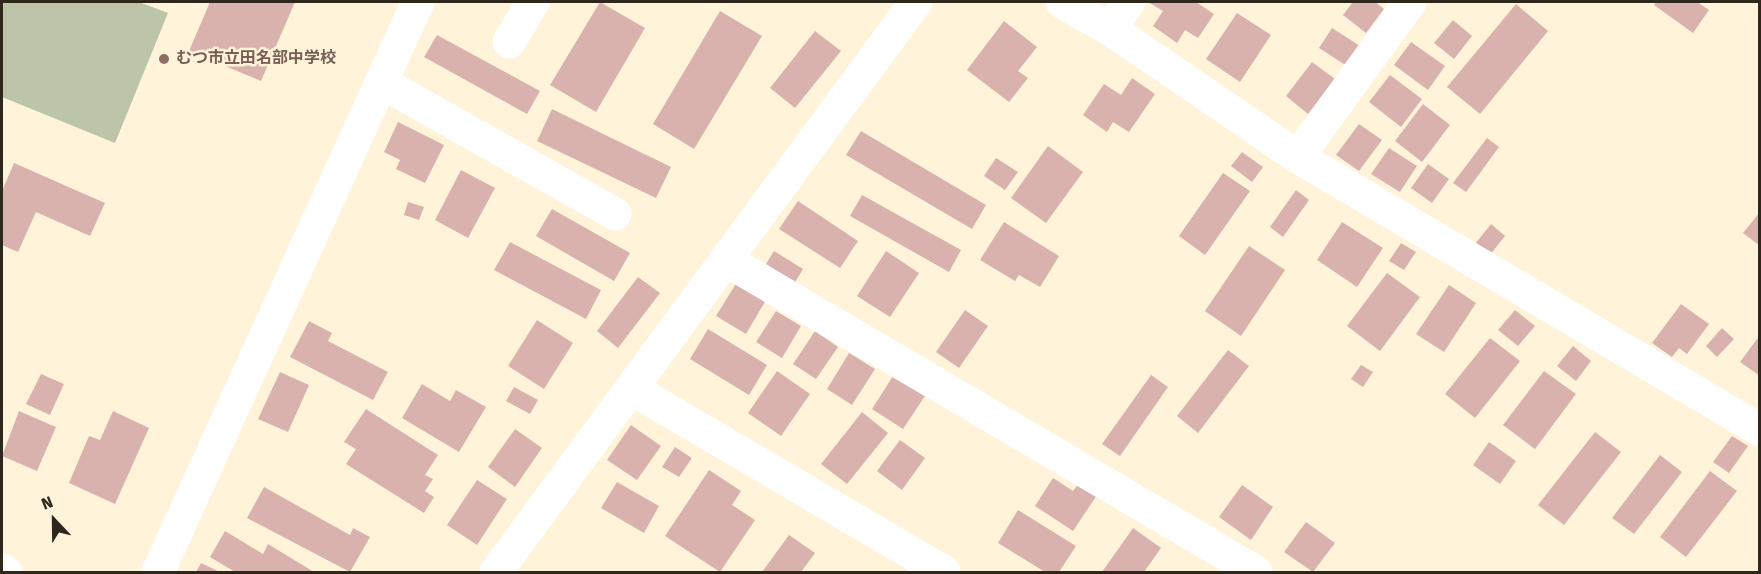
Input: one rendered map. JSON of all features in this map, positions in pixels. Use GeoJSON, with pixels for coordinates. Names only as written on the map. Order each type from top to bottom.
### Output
{"type":"FeatureCollection","features":[{"type":"Feature","properties":{"kind":"street"},"geometry":{"type":"LineString","coordinates":[[158,573],[418,2]]}},
{"type":"Feature","properties":{"kind":"street"},"geometry":{"type":"LineString","coordinates":[[509,42],[534,2]]}},
{"type":"Feature","properties":{"kind":"street"},"geometry":{"type":"LineString","coordinates":[[496,573],[916,2]]}},
{"type":"Feature","properties":{"kind":"street"},"geometry":{"type":"LineString","coordinates":[[1062,2],[1110,29],[1298,157],[1760,430]]}},
{"type":"Feature","properties":{"kind":"street"},"geometry":{"type":"LineString","coordinates":[[1110,29],[1129,2]]}},
{"type":"Feature","properties":{"kind":"street"},"geometry":{"type":"LineString","coordinates":[[1298,157],[1410,2]]}},
{"type":"Feature","properties":{"kind":"street"},"geometry":{"type":"LineString","coordinates":[[381,82],[615,214]]}},
{"type":"Feature","properties":{"kind":"street"},"geometry":{"type":"LineString","coordinates":[[726,260],[1256,573]]}},
{"type":"Feature","properties":{"kind":"street"},"geometry":{"type":"LineString","coordinates":[[632,389],[944,573]]}},
{"type":"Feature","properties":{"kind":"street"},"geometry":{"type":"LineString","coordinates":[[2,570],[6,573]]}},
{"type":"Feature","properties":{"kind":"green space"},"geometry":{"type":"Polygon","coordinates":[[[2,2],[139,2],[168,13],[115,143],[2,97],[2,2]]]}},
{"type":"Feature","properties":{"kind":"building","name":"むつ市立田名部中学校"},"geometry":{"type":"Polygon","coordinates":[[[210,2],[295,2],[261,81],[189,51],[210,2]]]}},
{"type":"Feature","properties":{"kind":"building"},"geometry":{"type":"Polygon","coordinates":[[[600,2],[645,28],[596,112],[550,85],[600,2]]]}},
{"type":"Feature","properties":{"kind":"building"},"geometry":{"type":"Polygon","coordinates":[[[1148,2],[1196,2],[1214,14],[1198,38],[1185,30],[1177,43],[1153,26],[1163,11],[1148,2]]]}},
{"type":"Feature","properties":{"kind":"building"},"geometry":{"type":"Polygon","coordinates":[[[1353,2],[1375,2],[1384,9],[1366,33],[1343,15],[1353,2]]]}},
{"type":"Feature","properties":{"kind":"building"},"geometry":{"type":"Polygon","coordinates":[[[1656,2],[1697,2],[1709,10],[1693,33],[1654,5],[1656,2]]]}},
{"type":"Feature","properties":{"kind":"building"},"geometry":{"type":"Polygon","coordinates":[[[1516,4],[1548,31],[1480,114],[1447,87],[1516,4]]]}},
{"type":"Feature","properties":{"kind":"building"},"geometry":{"type":"Polygon","coordinates":[[[720,11],[762,36],[694,149],[653,124],[720,11]]]}},
{"type":"Feature","properties":{"kind":"building"},"geometry":{"type":"Polygon","coordinates":[[[1237,13],[1271,35],[1240,82],[1206,59],[1237,13]]]}},
{"type":"Feature","properties":{"kind":"building"},"geometry":{"type":"Polygon","coordinates":[[[1453,20],[1472,36],[1454,59],[1434,43],[1453,20]]]}},
{"type":"Feature","properties":{"kind":"building"},"geometry":{"type":"Polygon","coordinates":[[[1004,21],[1037,47],[1018,71],[1028,78],[1009,102],[967,70],[1004,21]]]}},
{"type":"Feature","properties":{"kind":"building"},"geometry":{"type":"Polygon","coordinates":[[[1332,28],[1360,46],[1347,66],[1319,48],[1332,28]]]}},
{"type":"Feature","properties":{"kind":"building"},"geometry":{"type":"Polygon","coordinates":[[[815,31],[841,51],[795,108],[770,88],[815,31]]]}},
{"type":"Feature","properties":{"kind":"building"},"geometry":{"type":"Polygon","coordinates":[[[437,35],[540,91],[527,114],[424,57],[437,35]]]}},
{"type":"Feature","properties":{"kind":"building"},"geometry":{"type":"Polygon","coordinates":[[[1411,42],[1445,66],[1428,90],[1394,65],[1411,42]]]}},
{"type":"Feature","properties":{"kind":"building"},"geometry":{"type":"Polygon","coordinates":[[[1312,62],[1335,79],[1308,114],[1286,96],[1312,62]]]}},
{"type":"Feature","properties":{"kind":"building"},"geometry":{"type":"Polygon","coordinates":[[[1390,75],[1422,99],[1401,127],[1369,102],[1390,75]]]}},
{"type":"Feature","properties":{"kind":"building"},"geometry":{"type":"Polygon","coordinates":[[[1132,78],[1155,94],[1129,132],[1113,122],[1107,132],[1083,115],[1104,84],[1121,95],[1132,78]]]}},
{"type":"Feature","properties":{"kind":"building"},"geometry":{"type":"Polygon","coordinates":[[[1423,104],[1450,125],[1422,162],[1395,141],[1423,104]]]}},
{"type":"Feature","properties":{"kind":"building"},"geometry":{"type":"Polygon","coordinates":[[[552,109],[671,167],[656,198],[537,141],[552,109]]]}},
{"type":"Feature","properties":{"kind":"building"},"geometry":{"type":"Polygon","coordinates":[[[398,122],[444,145],[425,183],[396,169],[400,160],[384,152],[398,122]]]}},
{"type":"Feature","properties":{"kind":"building"},"geometry":{"type":"Polygon","coordinates":[[[1359,124],[1382,140],[1359,171],[1336,155],[1359,124]]]}},
{"type":"Feature","properties":{"kind":"building"},"geometry":{"type":"Polygon","coordinates":[[[861,131],[986,205],[972,229],[846,155],[861,131]]]}},
{"type":"Feature","properties":{"kind":"building"},"geometry":{"type":"Polygon","coordinates":[[[1487,138],[1499,147],[1466,192],[1453,183],[1487,138]]]}},
{"type":"Feature","properties":{"kind":"building"},"geometry":{"type":"Polygon","coordinates":[[[1048,146],[1083,172],[1046,223],[1011,198],[1048,146]]]}},
{"type":"Feature","properties":{"kind":"building"},"geometry":{"type":"Polygon","coordinates":[[[1389,148],[1417,166],[1400,192],[1371,174],[1389,148]]]}},
{"type":"Feature","properties":{"kind":"building"},"geometry":{"type":"Polygon","coordinates":[[[1242,152],[1263,167],[1252,182],[1231,166],[1242,152]]]}},
{"type":"Feature","properties":{"kind":"building"},"geometry":{"type":"Polygon","coordinates":[[[996,158],[1018,172],[1005,190],[984,176],[996,158]]]}},
{"type":"Feature","properties":{"kind":"building"},"geometry":{"type":"Polygon","coordinates":[[[14,163],[105,203],[90,236],[36,212],[18,252],[2,245],[2,191],[14,163]]]}},
{"type":"Feature","properties":{"kind":"building"},"geometry":{"type":"Polygon","coordinates":[[[1428,164],[1449,179],[1432,203],[1411,188],[1428,164]]]}},
{"type":"Feature","properties":{"kind":"building"},"geometry":{"type":"Polygon","coordinates":[[[461,170],[495,188],[468,238],[435,220],[461,170]]]}},
{"type":"Feature","properties":{"kind":"building"},"geometry":{"type":"Polygon","coordinates":[[[1223,173],[1250,191],[1205,255],[1179,236],[1223,173]]]}},
{"type":"Feature","properties":{"kind":"building"},"geometry":{"type":"Polygon","coordinates":[[[1296,190],[1309,200],[1283,237],[1270,227],[1296,190]]]}},
{"type":"Feature","properties":{"kind":"building"},"geometry":{"type":"Polygon","coordinates":[[[862,195],[961,250],[949,272],[850,216],[862,195]]]}},
{"type":"Feature","properties":{"kind":"building"},"geometry":{"type":"Polygon","coordinates":[[[798,201],[858,241],[840,268],[779,229],[798,201]]]}},
{"type":"Feature","properties":{"kind":"building"},"geometry":{"type":"Polygon","coordinates":[[[408,202],[424,207],[419,220],[404,215],[408,202]]]}},
{"type":"Feature","properties":{"kind":"building"},"geometry":{"type":"Polygon","coordinates":[[[552,209],[630,253],[614,281],[536,236],[552,209]]]}},
{"type":"Feature","properties":{"kind":"building"},"geometry":{"type":"Polygon","coordinates":[[[1760,212],[1760,246],[1743,233],[1760,212]]]}},
{"type":"Feature","properties":{"kind":"building"},"geometry":{"type":"Polygon","coordinates":[[[1004,222],[1059,256],[1040,287],[1019,275],[1015,281],[980,260],[1004,222]]]}},
{"type":"Feature","properties":{"kind":"building"},"geometry":{"type":"Polygon","coordinates":[[[1342,222],[1383,248],[1357,287],[1317,260],[1342,222]]]}},
{"type":"Feature","properties":{"kind":"building"},"geometry":{"type":"Polygon","coordinates":[[[1491,224],[1505,236],[1489,256],[1475,244],[1491,224]]]}},
{"type":"Feature","properties":{"kind":"building"},"geometry":{"type":"Polygon","coordinates":[[[510,242],[601,290],[586,319],[494,270],[510,242]]]}},
{"type":"Feature","properties":{"kind":"building"},"geometry":{"type":"Polygon","coordinates":[[[1401,243],[1416,252],[1404,270],[1389,261],[1401,243]]]}},
{"type":"Feature","properties":{"kind":"building"},"geometry":{"type":"Polygon","coordinates":[[[1249,246],[1285,270],[1241,336],[1205,311],[1249,246]]]}},
{"type":"Feature","properties":{"kind":"building"},"geometry":{"type":"Polygon","coordinates":[[[774,251],[803,269],[795,282],[766,264],[774,251]]]}},
{"type":"Feature","properties":{"kind":"building"},"geometry":{"type":"Polygon","coordinates":[[[886,251],[919,273],[890,317],[857,296],[886,251]]]}},
{"type":"Feature","properties":{"kind":"building"},"geometry":{"type":"Polygon","coordinates":[[[1387,273],[1420,297],[1380,351],[1347,326],[1387,273]]]}},
{"type":"Feature","properties":{"kind":"building"},"geometry":{"type":"Polygon","coordinates":[[[638,277],[660,293],[618,348],[597,331],[638,277]]]}},
{"type":"Feature","properties":{"kind":"building"},"geometry":{"type":"Polygon","coordinates":[[[737,282],[766,300],[746,334],[716,316],[737,282]]]}},
{"type":"Feature","properties":{"kind":"building"},"geometry":{"type":"Polygon","coordinates":[[[1449,285],[1476,303],[1444,352],[1416,334],[1449,285]]]}},
{"type":"Feature","properties":{"kind":"building"},"geometry":{"type":"Polygon","coordinates":[[[1681,304],[1709,324],[1687,354],[1679,348],[1672,357],[1652,343],[1681,304]]]}},
{"type":"Feature","properties":{"kind":"building"},"geometry":{"type":"Polygon","coordinates":[[[965,310],[988,326],[959,368],[936,352],[965,310]]]}},
{"type":"Feature","properties":{"kind":"building"},"geometry":{"type":"Polygon","coordinates":[[[1515,310],[1535,326],[1518,346],[1498,330],[1515,310]]]}},
{"type":"Feature","properties":{"kind":"building"},"geometry":{"type":"Polygon","coordinates":[[[776,311],[801,326],[782,358],[756,342],[776,311]]]}},
{"type":"Feature","properties":{"kind":"building"},"geometry":{"type":"Polygon","coordinates":[[[537,320],[573,343],[544,389],[508,366],[537,320]]]}},
{"type":"Feature","properties":{"kind":"building"},"geometry":{"type":"Polygon","coordinates":[[[309,321],[332,333],[328,341],[388,372],[373,400],[290,357],[309,321]]]}},
{"type":"Feature","properties":{"kind":"building"},"geometry":{"type":"Polygon","coordinates":[[[1722,328],[1734,339],[1717,357],[1706,346],[1722,328]]]}},
{"type":"Feature","properties":{"kind":"building"},"geometry":{"type":"Polygon","coordinates":[[[708,329],[767,365],[749,395],[690,359],[708,329]]]}},
{"type":"Feature","properties":{"kind":"building"},"geometry":{"type":"Polygon","coordinates":[[[815,331],[838,347],[816,379],[793,364],[815,331]]]}},
{"type":"Feature","properties":{"kind":"building"},"geometry":{"type":"Polygon","coordinates":[[[1760,335],[1760,376],[1740,362],[1760,335]]]}},
{"type":"Feature","properties":{"kind":"building"},"geometry":{"type":"Polygon","coordinates":[[[1490,338],[1520,361],[1475,418],[1445,394],[1490,338]]]}},
{"type":"Feature","properties":{"kind":"building"},"geometry":{"type":"Polygon","coordinates":[[[1573,346],[1591,361],[1576,381],[1557,366],[1573,346]]]}},
{"type":"Feature","properties":{"kind":"building"},"geometry":{"type":"Polygon","coordinates":[[[1228,350],[1249,366],[1198,433],[1177,416],[1228,350]]]}},
{"type":"Feature","properties":{"kind":"building"},"geometry":{"type":"Polygon","coordinates":[[[849,353],[875,369],[852,405],[827,389],[849,353]]]}},
{"type":"Feature","properties":{"kind":"building"},"geometry":{"type":"Polygon","coordinates":[[[1361,365],[1373,372],[1363,387],[1351,379],[1361,365]]]}},
{"type":"Feature","properties":{"kind":"building"},"geometry":{"type":"Polygon","coordinates":[[[777,371],[810,394],[781,436],[748,413],[777,371]]]}},
{"type":"Feature","properties":{"kind":"building"},"geometry":{"type":"Polygon","coordinates":[[[1544,371],[1576,394],[1535,449],[1503,425],[1544,371]]]}},
{"type":"Feature","properties":{"kind":"building"},"geometry":{"type":"Polygon","coordinates":[[[280,372],[309,385],[288,432],[258,419],[280,372]]]}},
{"type":"Feature","properties":{"kind":"building"},"geometry":{"type":"Polygon","coordinates":[[[41,374],[64,384],[50,415],[26,404],[41,374]]]}},
{"type":"Feature","properties":{"kind":"building"},"geometry":{"type":"Polygon","coordinates":[[[1151,375],[1168,387],[1120,456],[1102,444],[1151,375]]]}},
{"type":"Feature","properties":{"kind":"building"},"geometry":{"type":"Polygon","coordinates":[[[893,376],[925,396],[903,429],[872,409],[893,376]]]}},
{"type":"Feature","properties":{"kind":"building"},"geometry":{"type":"Polygon","coordinates":[[[422,384],[450,401],[456,390],[486,407],[459,452],[402,418],[422,384]]]}},
{"type":"Feature","properties":{"kind":"building"},"geometry":{"type":"Polygon","coordinates":[[[514,387],[538,400],[530,414],[506,401],[514,387]]]}},
{"type":"Feature","properties":{"kind":"building"},"geometry":{"type":"Polygon","coordinates":[[[366,409],[438,455],[425,475],[433,479],[425,491],[434,497],[424,513],[346,464],[356,449],[344,442],[366,409]]]}},
{"type":"Feature","properties":{"kind":"building"},"geometry":{"type":"Polygon","coordinates":[[[19,411],[56,427],[37,471],[2,456],[19,411]]]}},
{"type":"Feature","properties":{"kind":"building"},"geometry":{"type":"Polygon","coordinates":[[[113,411],[149,428],[115,504],[69,483],[89,436],[100,440],[113,411]]]}},
{"type":"Feature","properties":{"kind":"building"},"geometry":{"type":"Polygon","coordinates":[[[862,412],[888,433],[847,484],[821,464],[862,412]]]}},
{"type":"Feature","properties":{"kind":"building"},"geometry":{"type":"Polygon","coordinates":[[[631,425],[661,446],[637,480],[607,460],[631,425]]]}},
{"type":"Feature","properties":{"kind":"building"},"geometry":{"type":"Polygon","coordinates":[[[515,429],[542,448],[515,487],[488,467],[515,429]]]}},
{"type":"Feature","properties":{"kind":"building"},"geometry":{"type":"Polygon","coordinates":[[[1595,432],[1621,452],[1564,525],[1538,505],[1595,432]]]}},
{"type":"Feature","properties":{"kind":"building"},"geometry":{"type":"Polygon","coordinates":[[[1732,436],[1748,446],[1729,473],[1713,462],[1732,436]]]}},
{"type":"Feature","properties":{"kind":"building"},"geometry":{"type":"Polygon","coordinates":[[[900,440],[925,458],[902,490],[877,471],[900,440]]]}},
{"type":"Feature","properties":{"kind":"building"},"geometry":{"type":"Polygon","coordinates":[[[1489,442],[1516,461],[1500,484],[1473,465],[1489,442]]]}},
{"type":"Feature","properties":{"kind":"building"},"geometry":{"type":"Polygon","coordinates":[[[675,447],[692,458],[679,477],[662,467],[675,447]]]}},
{"type":"Feature","properties":{"kind":"building"},"geometry":{"type":"Polygon","coordinates":[[[1660,455],[1682,472],[1634,534],[1612,518],[1660,455]]]}},
{"type":"Feature","properties":{"kind":"building"},"geometry":{"type":"Polygon","coordinates":[[[709,470],[741,491],[732,505],[755,520],[720,572],[665,536],[709,470]]]}},
{"type":"Feature","properties":{"kind":"building"},"geometry":{"type":"Polygon","coordinates":[[[1710,471],[1737,491],[1686,557],[1660,537],[1710,471]]]}},
{"type":"Feature","properties":{"kind":"building"},"geometry":{"type":"Polygon","coordinates":[[[1053,478],[1073,491],[1079,483],[1097,495],[1073,531],[1035,506],[1053,478]]]}},
{"type":"Feature","properties":{"kind":"building"},"geometry":{"type":"Polygon","coordinates":[[[477,480],[507,499],[477,545],[447,525],[477,480]]]}},
{"type":"Feature","properties":{"kind":"building"},"geometry":{"type":"Polygon","coordinates":[[[617,482],[659,506],[644,533],[601,508],[617,482]]]}},
{"type":"Feature","properties":{"kind":"building"},"geometry":{"type":"Polygon","coordinates":[[[1242,485],[1273,507],[1251,540],[1219,517],[1242,485]]]}},
{"type":"Feature","properties":{"kind":"building"},"geometry":{"type":"Polygon","coordinates":[[[264,487],[350,535],[353,528],[370,537],[350,572],[247,518],[264,487]]]}},
{"type":"Feature","properties":{"kind":"building"},"geometry":{"type":"Polygon","coordinates":[[[1018,510],[1076,546],[1059,572],[1045,572],[998,543],[1018,510]]]}},
{"type":"Feature","properties":{"kind":"building"},"geometry":{"type":"Polygon","coordinates":[[[1306,522],[1335,543],[1313,572],[1284,552],[1306,522]]]}},
{"type":"Feature","properties":{"kind":"building"},"geometry":{"type":"Polygon","coordinates":[[[1133,528],[1161,548],[1144,572],[1102,572],[1133,528]]]}},
{"type":"Feature","properties":{"kind":"building"},"geometry":{"type":"Polygon","coordinates":[[[225,531],[263,554],[268,544],[314,572],[235,572],[210,557],[225,531]]]}},
{"type":"Feature","properties":{"kind":"building"},"geometry":{"type":"Polygon","coordinates":[[[789,535],[815,553],[801,572],[762,572],[789,535]]]}},
{"type":"Feature","properties":{"kind":"building"},"geometry":{"type":"Polygon","coordinates":[[[201,563],[220,572],[196,572],[201,563]]]}},
{"type":"Feature","properties":{"kind":"place","name":"むつ市立田名部中学校"},"geometry":{"type":"Point","coordinates":[164,59]}}]}
